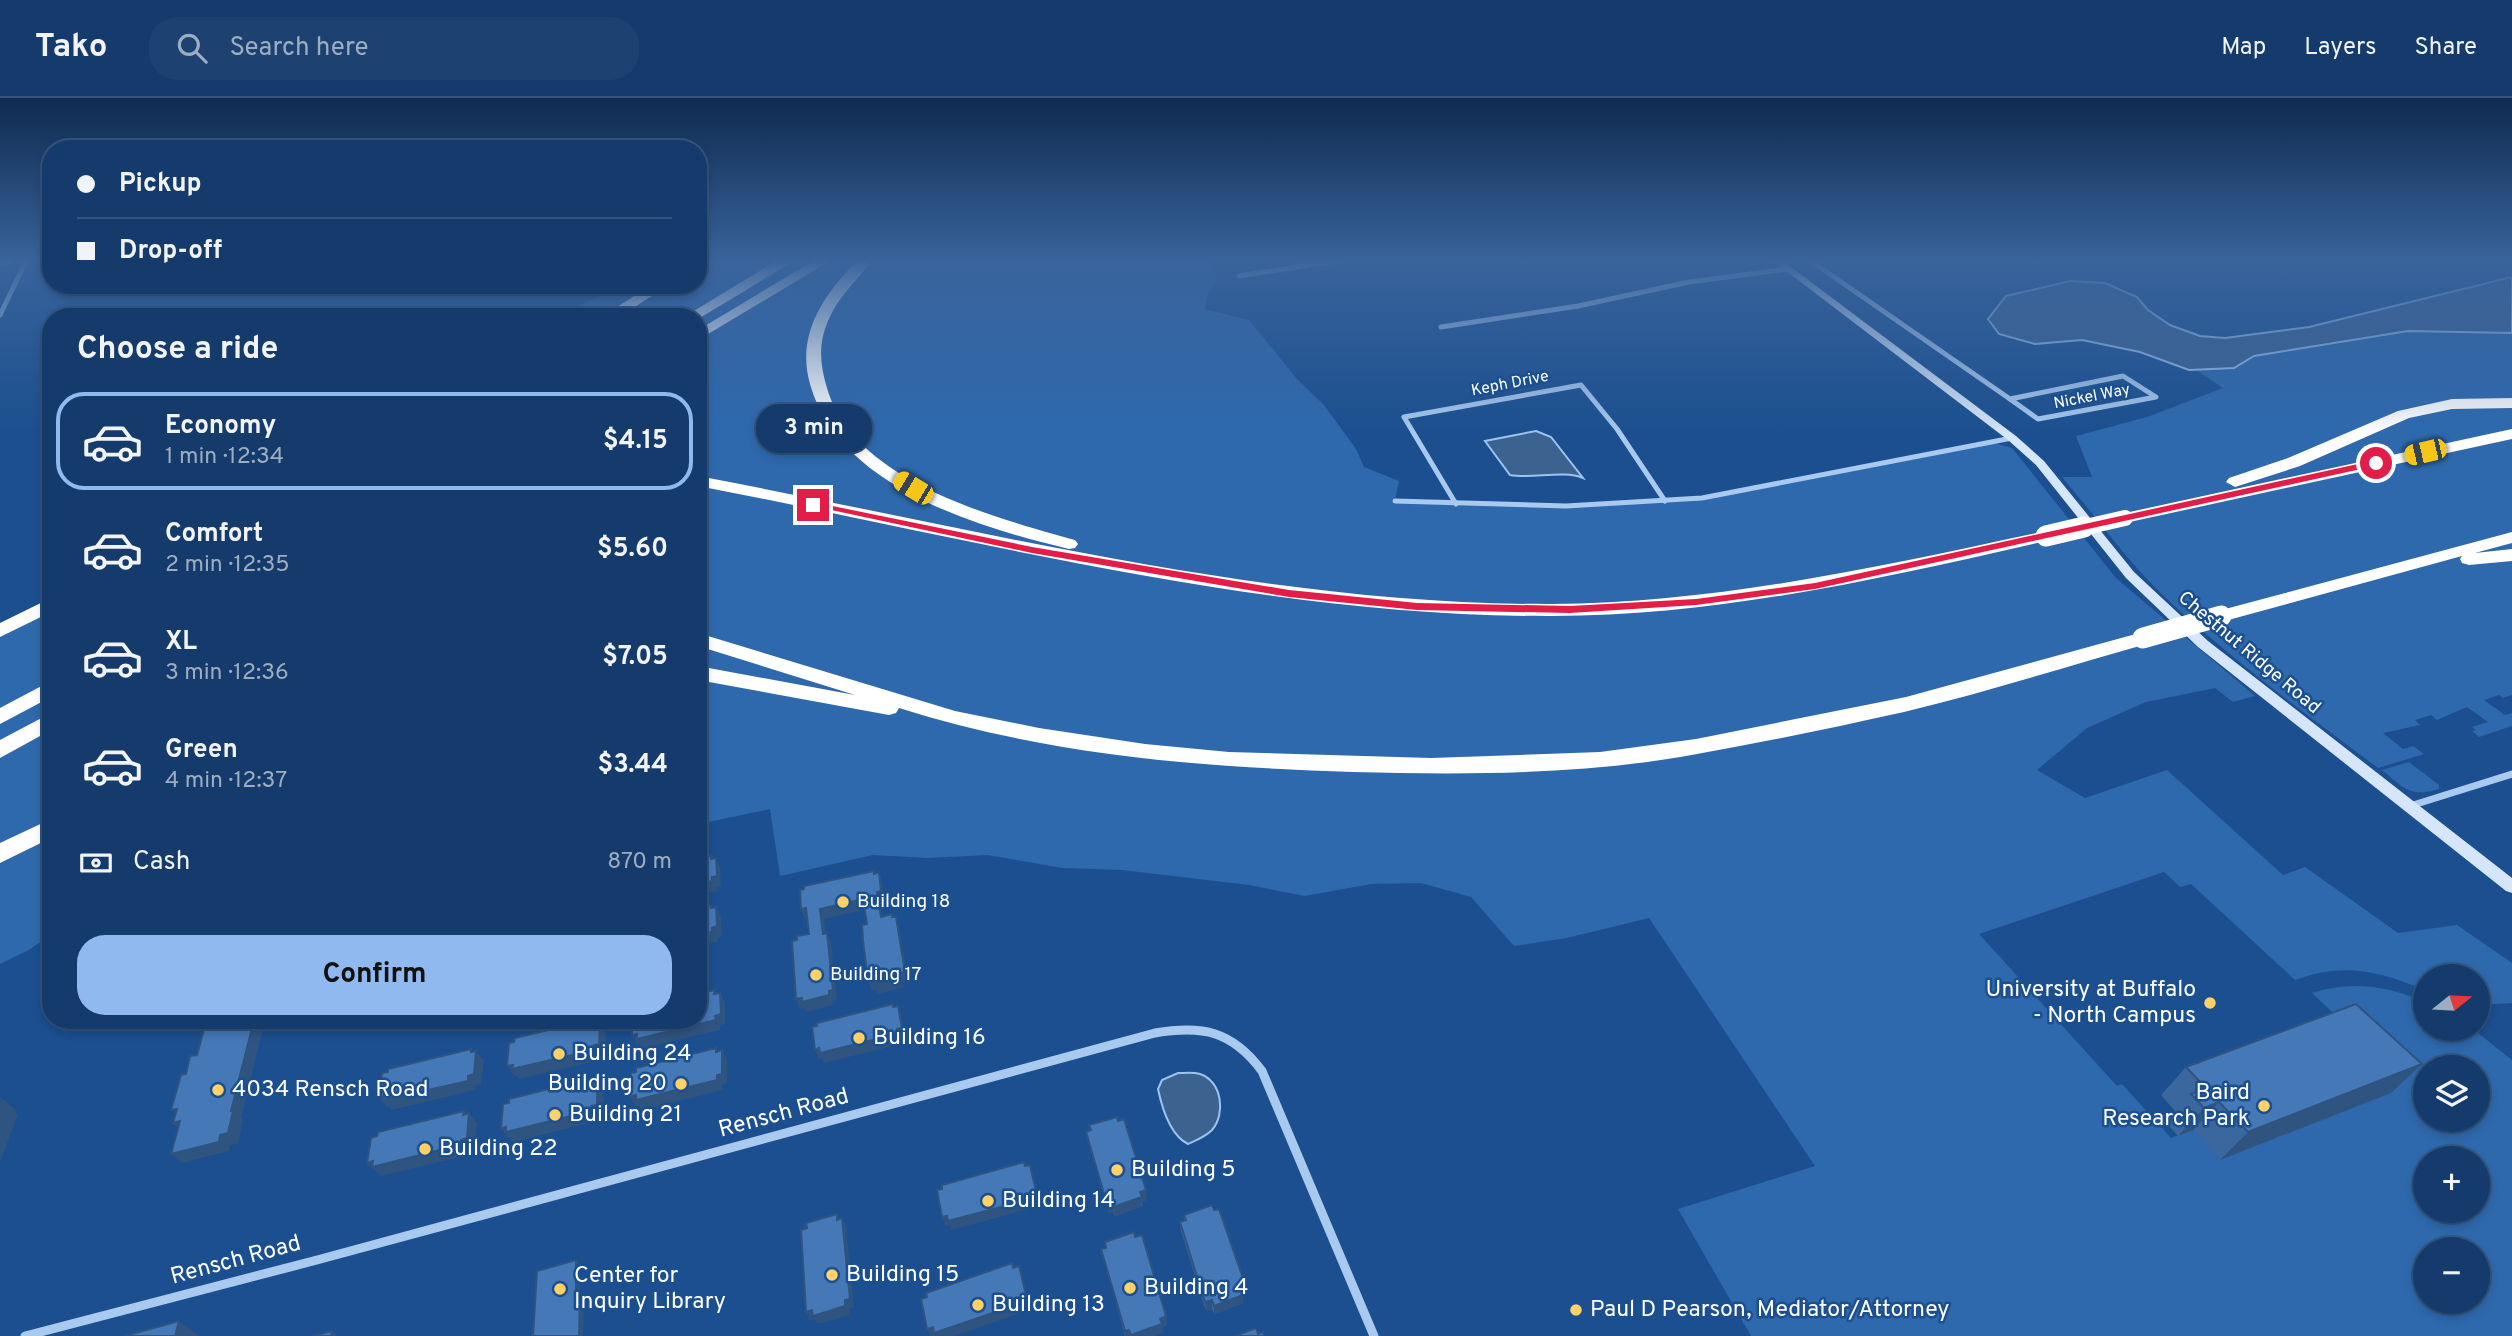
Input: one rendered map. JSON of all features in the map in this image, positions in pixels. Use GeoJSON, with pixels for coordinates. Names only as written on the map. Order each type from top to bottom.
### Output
{"type":"FeatureCollection","features":[{"type":"Feature","properties":{"kind":"highway"},"geometry":{"type":"LineString","coordinates":[[707,331],[727,319]]}},
{"type":"Feature","properties":{"kind":"highway"},"geometry":{"type":"LineString","coordinates":[[822,319],[816,333],[813,352],[814,372],[823,403],[850,441],[884,470],[945,503],[1001,524],[1147,569]]}},
{"type":"Feature","properties":{"kind":"highway"},"geometry":{"type":"LineString","coordinates":[[2151,512],[2285,466],[2404,414],[2452,404],[2512,403]]}},
{"type":"Feature","properties":{"kind":"highway"},"geometry":{"type":"LineString","coordinates":[[707,483],[1032,550],[1289,594],[1390,605],[1493,610],[1608,608],[1696,602],[1815,586],[2512,434]]}},
{"type":"Feature","properties":{"kind":"highway"},"geometry":{"type":"LineString","coordinates":[[707,675],[1091,744],[1259,762],[1431,766],[1600,760],[1696,747],[1906,704],[2512,537]]}},
{"type":"Feature","properties":{"kind":"highway"},"geometry":{"type":"LineString","coordinates":[[2411,564],[2512,555]]}},
{"type":"Feature","properties":{"kind":"highway"},"geometry":{"type":"LineString","coordinates":[[0,631],[42,609]]}},
{"type":"Feature","properties":{"kind":"highway"},"geometry":{"type":"LineString","coordinates":[[707,642],[954,718]]}},
{"type":"Feature","properties":{"kind":"highway"},"geometry":{"type":"LineString","coordinates":[[0,717],[42,693]]}},
{"type":"Feature","properties":{"kind":"highway"},"geometry":{"type":"LineString","coordinates":[[0,750],[42,725]]}},
{"type":"Feature","properties":{"kind":"highway"},"geometry":{"type":"LineString","coordinates":[[0,854],[42,832]]}},
{"type":"Feature","properties":{"kind":"street"},"geometry":{"type":"LineString","coordinates":[[1441,327],[1495,319]]}},
{"type":"Feature","properties":{"kind":"street","name":"Chestnut Ridge Road"},"geometry":{"type":"LineString","coordinates":[[1853,319],[2012,438],[2040,463],[2130,575],[2203,644],[2512,887]]}},
{"type":"Feature","properties":{"kind":"street","name":"Nickel Way"},"geometry":{"type":"LineString","coordinates":[[1897,319],[2009,399],[2042,419],[2156,397],[2123,376],[2009,399]]}},
{"type":"Feature","properties":{"kind":"street","name":"Keph Drive"},"geometry":{"type":"LineString","coordinates":[[1456,504],[1404,417],[1581,385],[1617,429],[1665,501]]}},
{"type":"Feature","properties":{"kind":"street"},"geometry":{"type":"LineString","coordinates":[[1395,501],[1566,506],[1665,501],[1752,490],[2012,438]]}},
{"type":"Feature","properties":{"kind":"street"},"geometry":{"type":"LineString","coordinates":[[2409,806],[2512,774]]}},
{"type":"Feature","properties":{"kind":"street","name":"Rensch Road"},"geometry":{"type":"LineString","coordinates":[[25,1336],[331,1257],[1156,1033],[1184,1028],[1226,1037],[1257,1062],[1271,1089],[1374,1336]]}},
{"type":"Feature","properties":{"kind":"shaded area"},"geometry":{"type":"Polygon","coordinates":[[[707,319],[1249,320],[1297,379],[1324,405],[1356,449],[1364,467],[1399,481],[1395,500],[1566,506],[1702,498],[1991,442],[2012,448],[2116,578],[2255,696],[2233,702],[2215,688],[2146,702],[2087,728],[2037,770],[2085,798],[2167,770],[2283,875],[2305,867],[2398,933],[2457,925],[2512,963],[2512,1003],[2490,1004],[2490,964],[2413,964],[2413,986],[2376,974],[2346,970],[2313,974],[2295,980],[2191,884],[2180,887],[2164,872],[1979,934],[2117,1086],[2122,1084],[2171,1138],[2377,1054],[2312,993],[2355,986],[2397,992],[2413,998],[2413,1041],[2488,1041],[2512,1060],[2512,1336],[1751,1336],[1678,1209],[1815,1166],[1649,918],[1567,938],[1514,946],[1471,897],[1421,883],[1371,884],[1305,896],[1249,885],[1122,870],[1062,868],[988,855],[927,858],[873,855],[780,876],[770,809],[707,822],[707,319]]]}},
{"type":"Feature","properties":{"kind":"shaded area"},"geometry":{"type":"Polygon","coordinates":[[[1988,319],[2161,319],[2200,336],[2225,338],[2309,327],[2342,319],[2512,319],[2512,333],[2408,331],[2254,356],[2234,368],[2189,370],[2140,352],[2082,340],[2035,344],[1999,334],[1988,319]]]}},
{"type":"Feature","properties":{"kind":"shaded area"},"geometry":{"type":"Polygon","coordinates":[[[2408,331],[2512,333],[2512,695],[2503,698],[2499,695],[2484,700],[2505,715],[2512,713],[2512,726],[2479,737],[2472,731],[2476,730],[2472,727],[2488,722],[2467,707],[2437,720],[2431,715],[2415,720],[2420,725],[2383,733],[2403,749],[2413,746],[2424,754],[2378,768],[2246,667],[2170,602],[2127,557],[2062,477],[2092,477],[2076,436],[2147,417],[2223,388],[2196,370],[2234,368],[2255,356],[2408,331]]]}},
{"type":"Feature","properties":{"kind":"shaded area"},"geometry":{"type":"Polygon","coordinates":[[[1536,431],[1551,437],[1583,478],[1566,475],[1510,475],[1485,441],[1536,431]]]}},
{"type":"Feature","properties":{"kind":"shaded area"},"geometry":{"type":"Polygon","coordinates":[[[42,609],[42,941],[0,964],[0,631],[42,609]]]}},
{"type":"Feature","properties":{"kind":"shaded area"},"geometry":{"type":"Polygon","coordinates":[[[2409,762],[2439,785],[2439,789],[2429,792],[2408,790],[2382,770],[2409,762]]]}},
{"type":"Feature","properties":{"kind":"shaded area"},"geometry":{"type":"Polygon","coordinates":[[[1178,1073],[1198,1073],[1207,1078],[1213,1083],[1220,1099],[1219,1115],[1212,1130],[1188,1144],[1172,1128],[1158,1089],[1162,1080],[1178,1073]]]}},
{"type":"Feature","properties":{"kind":"building"},"geometry":{"type":"Polygon","coordinates":[[[707,857],[716,858],[717,876],[707,882],[707,857]]]}},
{"type":"Feature","properties":{"kind":"building"},"geometry":{"type":"Polygon","coordinates":[[[874,871],[874,874],[879,872],[881,891],[877,892],[881,917],[892,914],[892,917],[896,917],[905,972],[900,973],[901,977],[874,984],[874,980],[868,981],[862,925],[867,924],[863,899],[820,909],[823,934],[827,933],[833,990],[829,991],[829,995],[802,1002],[802,998],[796,999],[792,941],[797,940],[797,936],[809,934],[806,908],[801,909],[800,890],[804,889],[804,886],[874,871]]]}},
{"type":"Feature","properties":{"kind":"building"},"geometry":{"type":"Polygon","coordinates":[[[707,906],[716,907],[717,926],[707,933],[707,906]]]}},
{"type":"Feature","properties":{"kind":"building"},"geometry":{"type":"Polygon","coordinates":[[[715,990],[714,994],[720,993],[721,1014],[715,1016],[716,1020],[707,1022],[707,992],[715,990]]]}},
{"type":"Feature","properties":{"kind":"building","name":"Building 16"},"geometry":{"type":"Polygon","coordinates":[[[893,1004],[893,1007],[898,1006],[902,1028],[897,1029],[897,1034],[820,1053],[819,1048],[815,1050],[812,1027],[817,1026],[817,1023],[893,1004]]]}},
{"type":"Feature","properties":{"kind":"building","name":"Baird Research Park"},"geometry":{"type":"Polygon","coordinates":[[[2356,1004],[2413,1056],[2413,1068],[2248,1132],[2219,1102],[2204,1108],[2191,1094],[2206,1088],[2186,1067],[2356,1004]]]}},
{"type":"Feature","properties":{"kind":"building","name":"4034 Rensch Road"},"geometry":{"type":"Polygon","coordinates":[[[204,1029],[252,1029],[228,1133],[220,1135],[219,1142],[171,1154],[180,1121],[173,1123],[177,1109],[171,1110],[181,1075],[186,1074],[190,1056],[197,1055],[204,1029]]]}},
{"type":"Feature","properties":{"kind":"building"},"geometry":{"type":"Polygon","coordinates":[[[552,1029],[600,1029],[599,1044],[594,1045],[594,1050],[512,1069],[513,1065],[507,1066],[509,1043],[514,1042],[515,1038],[552,1029]]]}},
{"type":"Feature","properties":{"kind":"building"},"geometry":{"type":"Polygon","coordinates":[[[632,1029],[679,1029],[637,1039],[637,1034],[632,1035],[632,1029]]]}},
{"type":"Feature","properties":{"kind":"building"},"geometry":{"type":"Polygon","coordinates":[[[716,1048],[716,1052],[722,1050],[722,1074],[717,1075],[717,1080],[636,1100],[636,1095],[630,1097],[631,1073],[636,1072],[636,1068],[716,1048]]]}},
{"type":"Feature","properties":{"kind":"building"},"geometry":{"type":"Polygon","coordinates":[[[471,1049],[471,1052],[476,1051],[474,1074],[468,1076],[468,1081],[383,1100],[384,1096],[378,1097],[382,1073],[388,1072],[388,1069],[471,1049]]]}},
{"type":"Feature","properties":{"kind":"building"},"geometry":{"type":"Polygon","coordinates":[[[592,1078],[592,1082],[597,1081],[597,1105],[591,1106],[591,1111],[506,1132],[506,1127],[501,1129],[503,1104],[509,1103],[509,1099],[592,1078]]]}},
{"type":"Feature","properties":{"kind":"building"},"geometry":{"type":"Polygon","coordinates":[[[464,1111],[463,1115],[469,1113],[467,1138],[461,1140],[460,1145],[372,1167],[373,1161],[367,1163],[371,1138],[377,1136],[378,1132],[464,1111]]]}},
{"type":"Feature","properties":{"kind":"building","name":"Building 5"},"geometry":{"type":"Polygon","coordinates":[[[1117,1117],[1118,1121],[1124,1119],[1146,1190],[1140,1192],[1142,1197],[1113,1207],[1112,1202],[1107,1204],[1086,1132],[1091,1130],[1089,1125],[1117,1117]]]}},
{"type":"Feature","properties":{"kind":"building","name":"Building 14"},"geometry":{"type":"Polygon","coordinates":[[[1024,1162],[1025,1166],[1030,1165],[1036,1191],[1030,1193],[1031,1199],[948,1221],[947,1216],[942,1217],[937,1190],[942,1189],[942,1185],[1024,1162]]]}},
{"type":"Feature","properties":{"kind":"building"},"geometry":{"type":"Polygon","coordinates":[[[1212,1205],[1214,1210],[1219,1209],[1246,1287],[1241,1289],[1243,1295],[1214,1306],[1212,1300],[1205,1302],[1180,1222],[1186,1220],[1184,1215],[1212,1205]]]}},
{"type":"Feature","properties":{"kind":"building","name":"Building 15"},"geometry":{"type":"Polygon","coordinates":[[[837,1214],[837,1220],[842,1218],[850,1299],[845,1300],[845,1306],[813,1316],[812,1310],[806,1312],[801,1230],[807,1228],[806,1223],[837,1214]]]}},
{"type":"Feature","properties":{"kind":"building","name":"Building 4"},"geometry":{"type":"Polygon","coordinates":[[[1134,1232],[1135,1237],[1142,1235],[1166,1316],[1160,1319],[1162,1324],[1131,1335],[1129,1330],[1125,1331],[1101,1249],[1106,1248],[1105,1242],[1134,1232]]]}},
{"type":"Feature","properties":{"kind":"building","name":"Center for Inquiry Library"},"geometry":{"type":"Polygon","coordinates":[[[576,1260],[576,1300],[580,1299],[579,1336],[533,1336],[537,1271],[576,1260]]]}},
{"type":"Feature","properties":{"kind":"building","name":"Building 13"},"geometry":{"type":"Polygon","coordinates":[[[1012,1263],[1013,1268],[1019,1266],[1026,1295],[1020,1297],[1022,1303],[934,1333],[933,1327],[927,1329],[921,1299],[927,1297],[926,1293],[1012,1263]]]}},
{"type":"Feature","properties":{"kind":"building"},"geometry":{"type":"Polygon","coordinates":[[[179,1321],[175,1336],[125,1336],[179,1321]]]}},
{"type":"Feature","properties":{"kind":"building"},"geometry":{"type":"Polygon","coordinates":[[[1256,1328],[1258,1334],[1263,1332],[1264,1336],[1235,1336],[1256,1328]]]}},
{"type":"Feature","properties":{"kind":"building"},"geometry":{"type":"Polygon","coordinates":[[[332,1331],[331,1336],[313,1336],[332,1331]]]}},
{"type":"Feature","properties":{"kind":"place","name":"Building 18"},"geometry":{"type":"Point","coordinates":[843,902]}},
{"type":"Feature","properties":{"kind":"place","name":"Building 17"},"geometry":{"type":"Point","coordinates":[816,975]}},
{"type":"Feature","properties":{"kind":"place","name":"University at Buffalo - North Campus"},"geometry":{"type":"Point","coordinates":[2210,1003]}},
{"type":"Feature","properties":{"kind":"place","name":"Building 16"},"geometry":{"type":"Point","coordinates":[859,1038]}},
{"type":"Feature","properties":{"kind":"place","name":"Building 24"},"geometry":{"type":"Point","coordinates":[559,1054]}},
{"type":"Feature","properties":{"kind":"place","name":"Building 20"},"geometry":{"type":"Point","coordinates":[681,1084]}},
{"type":"Feature","properties":{"kind":"place","name":"4034 Rensch Road"},"geometry":{"type":"Point","coordinates":[218,1090]}},
{"type":"Feature","properties":{"kind":"place","name":"Baird Research Park"},"geometry":{"type":"Point","coordinates":[2264,1106]}},
{"type":"Feature","properties":{"kind":"place","name":"Building 21"},"geometry":{"type":"Point","coordinates":[555,1115]}},
{"type":"Feature","properties":{"kind":"place","name":"Building 22"},"geometry":{"type":"Point","coordinates":[425,1149]}},
{"type":"Feature","properties":{"kind":"place","name":"Building 5"},"geometry":{"type":"Point","coordinates":[1117,1170]}},
{"type":"Feature","properties":{"kind":"place","name":"Building 14"},"geometry":{"type":"Point","coordinates":[988,1201]}},
{"type":"Feature","properties":{"kind":"place","name":"Building 15"},"geometry":{"type":"Point","coordinates":[832,1275]}},
{"type":"Feature","properties":{"kind":"place","name":"Building 4"},"geometry":{"type":"Point","coordinates":[1130,1288]}},
{"type":"Feature","properties":{"kind":"place","name":"Center for Inquiry Library"},"geometry":{"type":"Point","coordinates":[560,1289]}},
{"type":"Feature","properties":{"kind":"place","name":"Building 13"},"geometry":{"type":"Point","coordinates":[978,1305]}},
{"type":"Feature","properties":{"kind":"place","name":"Paul D Pearson, Mediator/Attorney"},"geometry":{"type":"Point","coordinates":[1576,1310]}},
{"type":"Feature","properties":{"kind":"route"},"geometry":{"type":"LineString","coordinates":[[813,505],[1032,550],[1289,594],[1417,606],[1570,610],[1696,602],[1815,586],[2376,463]]}}]}
